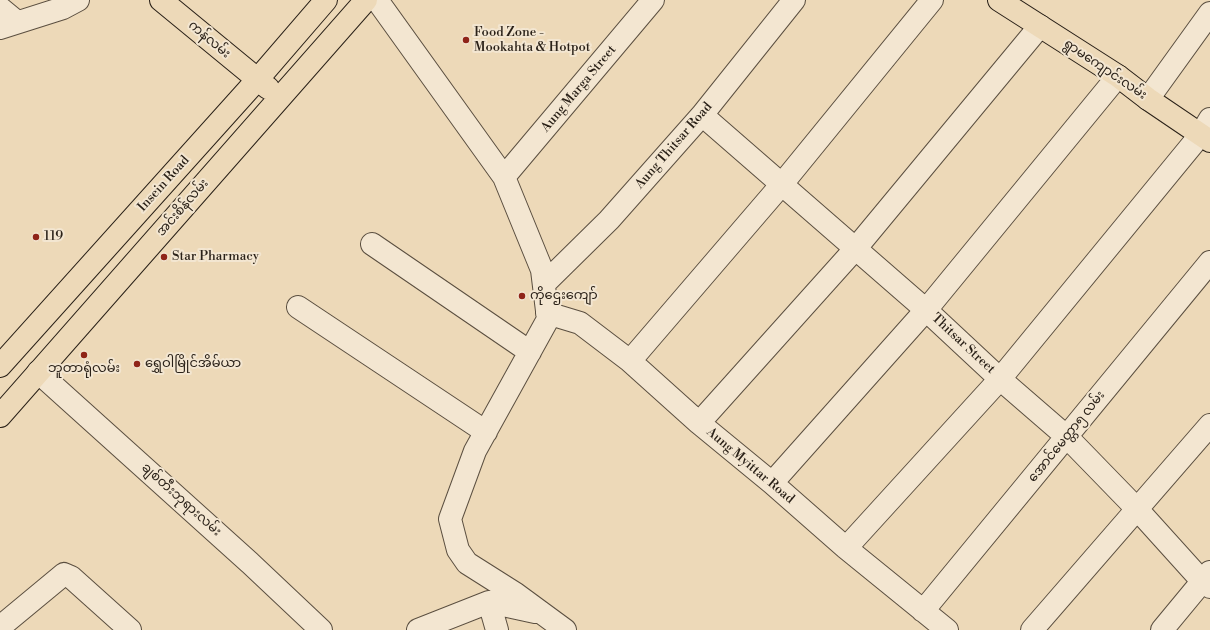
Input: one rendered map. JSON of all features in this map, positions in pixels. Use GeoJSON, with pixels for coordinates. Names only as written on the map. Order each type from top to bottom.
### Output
{"type":"FeatureCollection","features":[{"type":"Feature","properties":{"kind":"main road","name":"ကန်လမ်း"},"geometry":{"type":"LineString","coordinates":[[161,0],[280,98]]}},
{"type":"Feature","properties":{"kind":"main road","name":"Insein Road"},"geometry":{"type":"LineString","coordinates":[[0,366],[257,80],[326,0]]}},
{"type":"Feature","properties":{"kind":"main road","name":"အင်းစိန်လမ်း"},"geometry":{"type":"LineString","coordinates":[[0,416],[366,0]]}},
{"type":"Feature","properties":{"kind":"main road","name":"ရွာမကျောင်းလမ်း"},"geometry":{"type":"LineString","coordinates":[[999,0],[1118,76],[1148,99],[1207,131]]}},
{"type":"Feature","properties":{"kind":"street"},"geometry":{"type":"LineString","coordinates":[[0,8],[9,25],[63,8],[78,0]]}},
{"type":"Feature","properties":{"kind":"street"},"geometry":{"type":"LineString","coordinates":[[377,0],[504,177],[542,270],[548,319],[475,452],[450,520],[458,550],[467,562],[516,594],[565,630]]}},
{"type":"Feature","properties":{"kind":"street","name":"Aung Marga Street"},"geometry":{"type":"LineString","coordinates":[[504,177],[653,0]]}},
{"type":"Feature","properties":{"kind":"street","name":"Aung Thitsar Road"},"geometry":{"type":"LineString","coordinates":[[544,284],[609,220],[702,115],[794,0]]}},
{"type":"Feature","properties":{"kind":"street"},"geometry":{"type":"LineString","coordinates":[[630,361],[782,184],[932,0]]}},
{"type":"Feature","properties":{"kind":"street"},"geometry":{"type":"LineString","coordinates":[[1148,99],[1210,13]]}},
{"type":"Feature","properties":{"kind":"street"},"geometry":{"type":"LineString","coordinates":[[698,423],[856,248],[1040,26]]}},
{"type":"Feature","properties":{"kind":"street"},"geometry":{"type":"LineString","coordinates":[[772,483],[926,310],[1118,76]]}},
{"type":"Feature","properties":{"kind":"street","name":"Thitsar Street"},"geometry":{"type":"LineString","coordinates":[[702,115],[856,248],[926,310],[1000,379],[1067,437],[1208,580]]}},
{"type":"Feature","properties":{"kind":"street"},"geometry":{"type":"LineString","coordinates":[[846,548],[1000,379],[1207,131]]}},
{"type":"Feature","properties":{"kind":"street"},"geometry":{"type":"LineString","coordinates":[[372,244],[530,352]]}},
{"type":"Feature","properties":{"kind":"street","name":"အောင်မေတ္တာ၅ လမ်း"},"geometry":{"type":"LineString","coordinates":[[923,611],[1210,262]]}},
{"type":"Feature","properties":{"kind":"street"},"geometry":{"type":"LineString","coordinates":[[298,307],[486,432]]}},
{"type":"Feature","properties":{"kind":"street","name":"Aung Myittar Road"},"geometry":{"type":"LineString","coordinates":[[547,313],[562,316],[580,323],[630,361],[698,423],[772,483],[846,548],[946,630]]}},
{"type":"Feature","properties":{"kind":"street","name":"ချစ်တီးဘုရားလမ်း"},"geometry":{"type":"LineString","coordinates":[[38,372],[250,563],[321,630]]}},
{"type":"Feature","properties":{"kind":"street"},"geometry":{"type":"LineString","coordinates":[[1032,630],[1210,425]]}},
{"type":"Feature","properties":{"kind":"street"},"geometry":{"type":"LineString","coordinates":[[0,627],[64,574],[71,578],[130,630]]}},
{"type":"Feature","properties":{"kind":"street"},"geometry":{"type":"LineString","coordinates":[[1162,630],[1208,580]]}},
{"type":"Feature","properties":{"kind":"street"},"geometry":{"type":"LineString","coordinates":[[418,630],[489,602],[542,613]]}},
{"type":"Feature","properties":{"kind":"street"},"geometry":{"type":"LineString","coordinates":[[489,602],[497,630]]}},
{"type":"Feature","properties":{"kind":"place","name":"Food Zone - Mookahta & Hotpot"},"geometry":{"type":"Point","coordinates":[466,40]}},
{"type":"Feature","properties":{"kind":"place","name":"119"},"geometry":{"type":"Point","coordinates":[36,237]}},
{"type":"Feature","properties":{"kind":"place","name":"Star Pharmacy"},"geometry":{"type":"Point","coordinates":[164,257]}},
{"type":"Feature","properties":{"kind":"place","name":"ကိုဌေးကျော်"},"geometry":{"type":"Point","coordinates":[522,296]}},
{"type":"Feature","properties":{"kind":"place","name":"ဘူတာရုံလမ်း"},"geometry":{"type":"Point","coordinates":[84,355]}},
{"type":"Feature","properties":{"kind":"place","name":"ရွှေဝါမြိုင်အိမ်ယာ"},"geometry":{"type":"Point","coordinates":[137,364]}}]}
